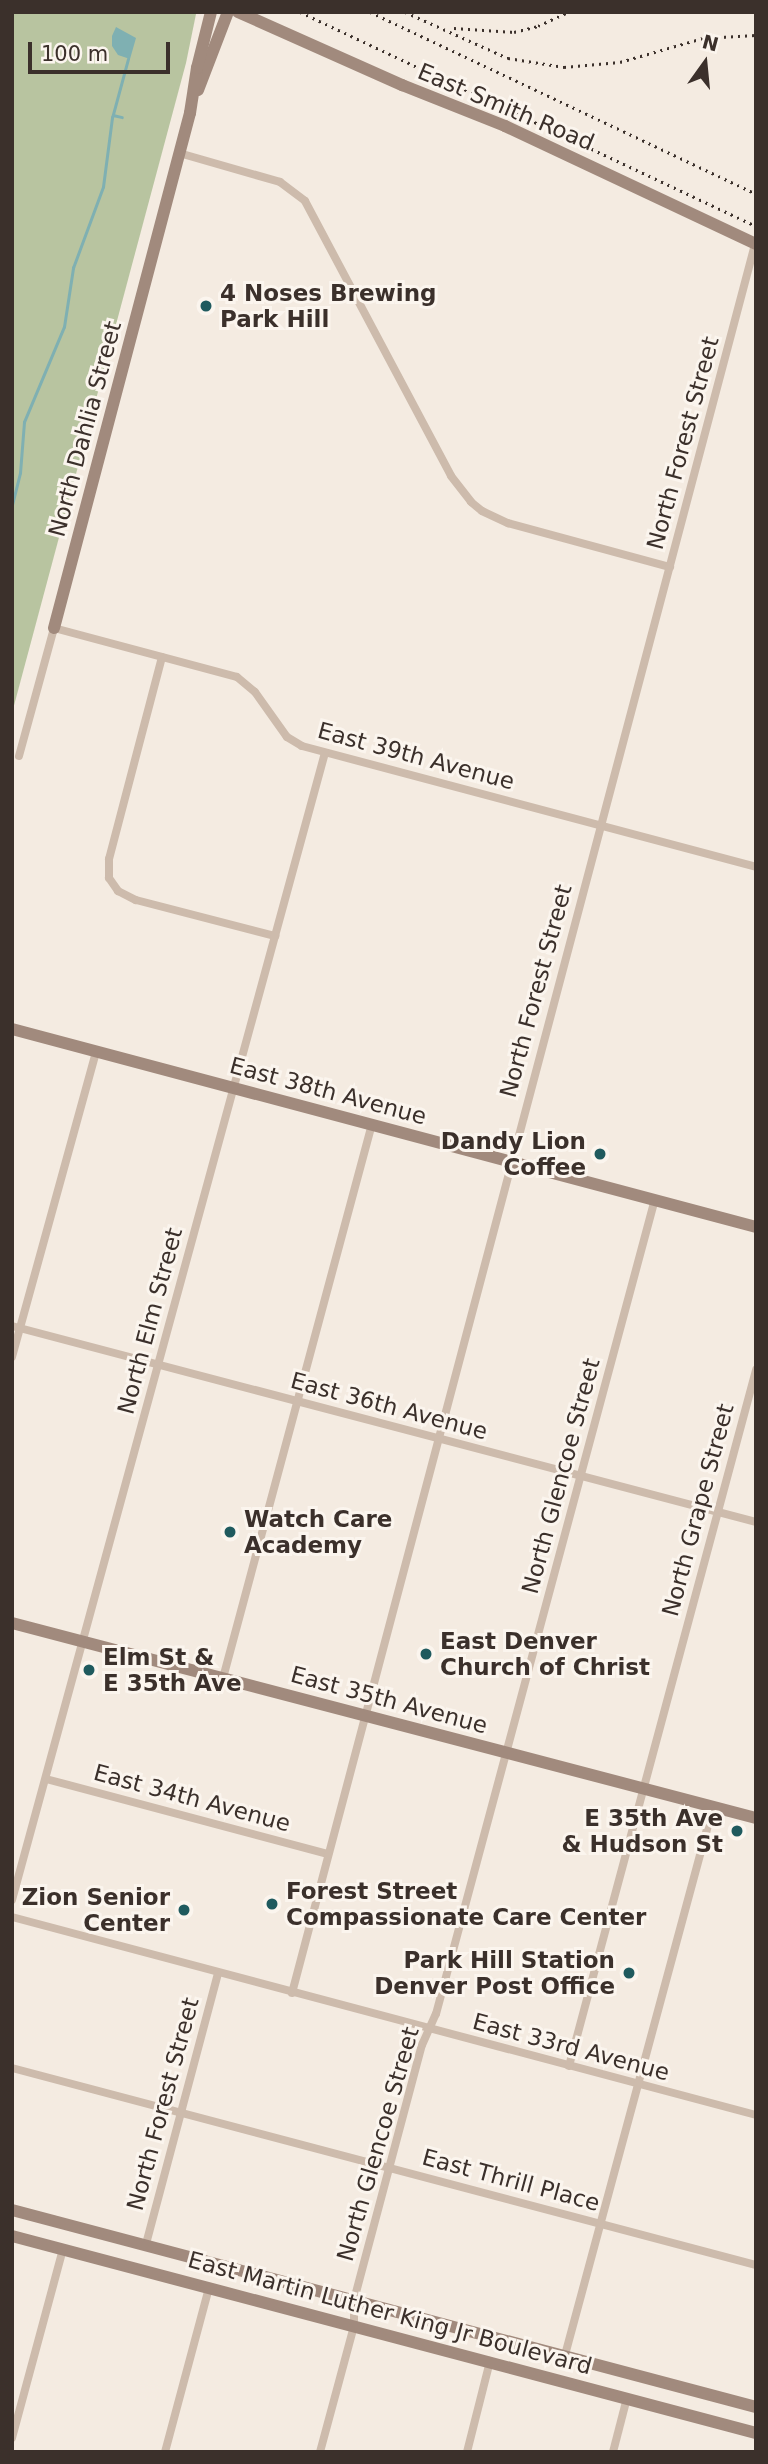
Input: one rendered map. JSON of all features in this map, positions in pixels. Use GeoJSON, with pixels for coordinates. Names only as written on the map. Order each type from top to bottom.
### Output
{"type":"FeatureCollection","features":[{"type":"Feature","properties":{"kind":"street","name":"North Dahlia Street"},"geometry":{"type":"LineString","coordinates":[[190,113],[197,68],[211,12]]}},
{"type":"Feature","properties":{"kind":"street","name":"North Dahlia Street"},"geometry":{"type":"LineString","coordinates":[[19,756],[190,113],[228,12]]}},
{"type":"Feature","properties":{"kind":"street","name":"East Smith Road"},"geometry":{"type":"LineString","coordinates":[[238,12],[402,85],[505,126],[756,244]]}},
{"type":"Feature","properties":{"kind":"street"},"geometry":{"type":"LineString","coordinates":[[179,153],[280,182],[305,201],[451,476],[471,502],[482,511],[508,523],[670,567]]}},
{"type":"Feature","properties":{"kind":"street","name":"North Forest Street"},"geometry":{"type":"LineString","coordinates":[[292,1993],[510,1162],[756,244]]}},
{"type":"Feature","properties":{"kind":"street","name":"East 39th Avenue"},"geometry":{"type":"LineString","coordinates":[[54,628],[237,677],[255,692],[287,737],[302,746],[756,867]]}},
{"type":"Feature","properties":{"kind":"street"},"geometry":{"type":"LineString","coordinates":[[162,657],[109,859],[109,878],[118,891],[136,900],[275,936]]}},
{"type":"Feature","properties":{"kind":"street","name":"North Elm Street"},"geometry":{"type":"LineString","coordinates":[[12,1900],[325,753]]}},
{"type":"Feature","properties":{"kind":"street","name":"East 38th Avenue"},"geometry":{"type":"LineString","coordinates":[[12,1029],[756,1227]]}},
{"type":"Feature","properties":{"kind":"street"},"geometry":{"type":"LineString","coordinates":[[12,1357],[16,1327],[96,1051]]}},
{"type":"Feature","properties":{"kind":"street"},"geometry":{"type":"LineString","coordinates":[[223,1678],[372,1124]]}},
{"type":"Feature","properties":{"kind":"street","name":"North Glencoe Street"},"geometry":{"type":"LineString","coordinates":[[320,2452],[354,2326],[354,2300],[429,2029],[436,2014],[655,1199]]}},
{"type":"Feature","properties":{"kind":"street","name":"East 36th Avenue"},"geometry":{"type":"LineString","coordinates":[[16,1327],[756,1522]]}},
{"type":"Feature","properties":{"kind":"street","name":"North Grape Street"},"geometry":{"type":"LineString","coordinates":[[569,2066],[756,1370]]}},
{"type":"Feature","properties":{"kind":"street","name":"East 35th Avenue"},"geometry":{"type":"LineString","coordinates":[[12,1623],[756,1818]]}},
{"type":"Feature","properties":{"kind":"street","name":"East 34th Avenue"},"geometry":{"type":"LineString","coordinates":[[46,1779],[328,1854]]}},
{"type":"Feature","properties":{"kind":"street"},"geometry":{"type":"LineString","coordinates":[[565,2355],[636,2084],[713,1807]]}},
{"type":"Feature","properties":{"kind":"street","name":"East 33rd Avenue"},"geometry":{"type":"LineString","coordinates":[[12,1917],[218,1974],[756,2115]]}},
{"type":"Feature","properties":{"kind":"street","name":"North Forest Street"},"geometry":{"type":"LineString","coordinates":[[146,2244],[218,1974]]}},
{"type":"Feature","properties":{"kind":"street","name":"East Thrill Place"},"geometry":{"type":"LineString","coordinates":[[12,2068],[756,2266]]}},
{"type":"Feature","properties":{"kind":"street","name":"East Martin Luther King Jr Boulevard"},"geometry":{"type":"LineString","coordinates":[[12,2210],[756,2407]]}},
{"type":"Feature","properties":{"kind":"street","name":"East Martin Luther King Jr Boulevard"},"geometry":{"type":"LineString","coordinates":[[12,2236],[756,2433]]}},
{"type":"Feature","properties":{"kind":"street"},"geometry":{"type":"LineString","coordinates":[[12,2438],[63,2249]]}},
{"type":"Feature","properties":{"kind":"street"},"geometry":{"type":"LineString","coordinates":[[165,2452],[209,2288]]}},
{"type":"Feature","properties":{"kind":"street"},"geometry":{"type":"LineString","coordinates":[[467,2452],[491,2361]]}},
{"type":"Feature","properties":{"kind":"street"},"geometry":{"type":"LineString","coordinates":[[613,2452],[628,2398]]}},
{"type":"Feature","properties":{"kind":"green space"},"geometry":{"type":"Polygon","coordinates":[[[12,12],[196,14],[186,63],[12,713],[12,12]]]}},
{"type":"Feature","properties":{"kind":"water"},"geometry":{"type":"Polygon","coordinates":[[[116,27],[136,38],[130,59],[118,55],[112,46],[116,27]]]}},
{"type":"Feature","properties":{"kind":"waterway"},"geometry":{"type":"LineString","coordinates":[[12,505],[20,473],[24,422],[64,327],[73,268],[103,187],[112,118],[128,59]]}},
{"type":"Feature","properties":{"kind":"waterway"},"geometry":{"type":"LineString","coordinates":[[113,115],[122,117]]}},
{"type":"Feature","properties":{"kind":"railway"},"geometry":{"type":"LineString","coordinates":[[300,12],[756,226]]}},
{"type":"Feature","properties":{"kind":"railway"},"geometry":{"type":"LineString","coordinates":[[370,12],[756,194]]}},
{"type":"Feature","properties":{"kind":"railway"},"geometry":{"type":"LineString","coordinates":[[405,12],[508,58],[564,67],[620,62],[703,38],[756,35]]}},
{"type":"Feature","properties":{"kind":"railway"},"geometry":{"type":"LineString","coordinates":[[454,28],[514,32],[538,26],[568,12]]}},
{"type":"Feature","properties":{"kind":"place","name":"4 Noses Brewing Park Hill"},"geometry":{"type":"Point","coordinates":[206,306]}},
{"type":"Feature","properties":{"kind":"place","name":"Dandy Lion Coffee"},"geometry":{"type":"Point","coordinates":[600,1154]}},
{"type":"Feature","properties":{"kind":"place","name":"Watch Care Academy"},"geometry":{"type":"Point","coordinates":[230,1532]}},
{"type":"Feature","properties":{"kind":"place","name":"East Denver Church of Christ"},"geometry":{"type":"Point","coordinates":[426,1654]}},
{"type":"Feature","properties":{"kind":"place","name":"Elm St & E 35th Ave"},"geometry":{"type":"Point","coordinates":[89,1670]}},
{"type":"Feature","properties":{"kind":"place","name":"E 35th Ave & Hudson St"},"geometry":{"type":"Point","coordinates":[737,1831]}},
{"type":"Feature","properties":{"kind":"place","name":"Forest Street Compassionate Care Center"},"geometry":{"type":"Point","coordinates":[272,1904]}},
{"type":"Feature","properties":{"kind":"place","name":"Zion Senior Center"},"geometry":{"type":"Point","coordinates":[184,1910]}},
{"type":"Feature","properties":{"kind":"place","name":"Park Hill Station Denver Post Office"},"geometry":{"type":"Point","coordinates":[629,1973]}}]}
